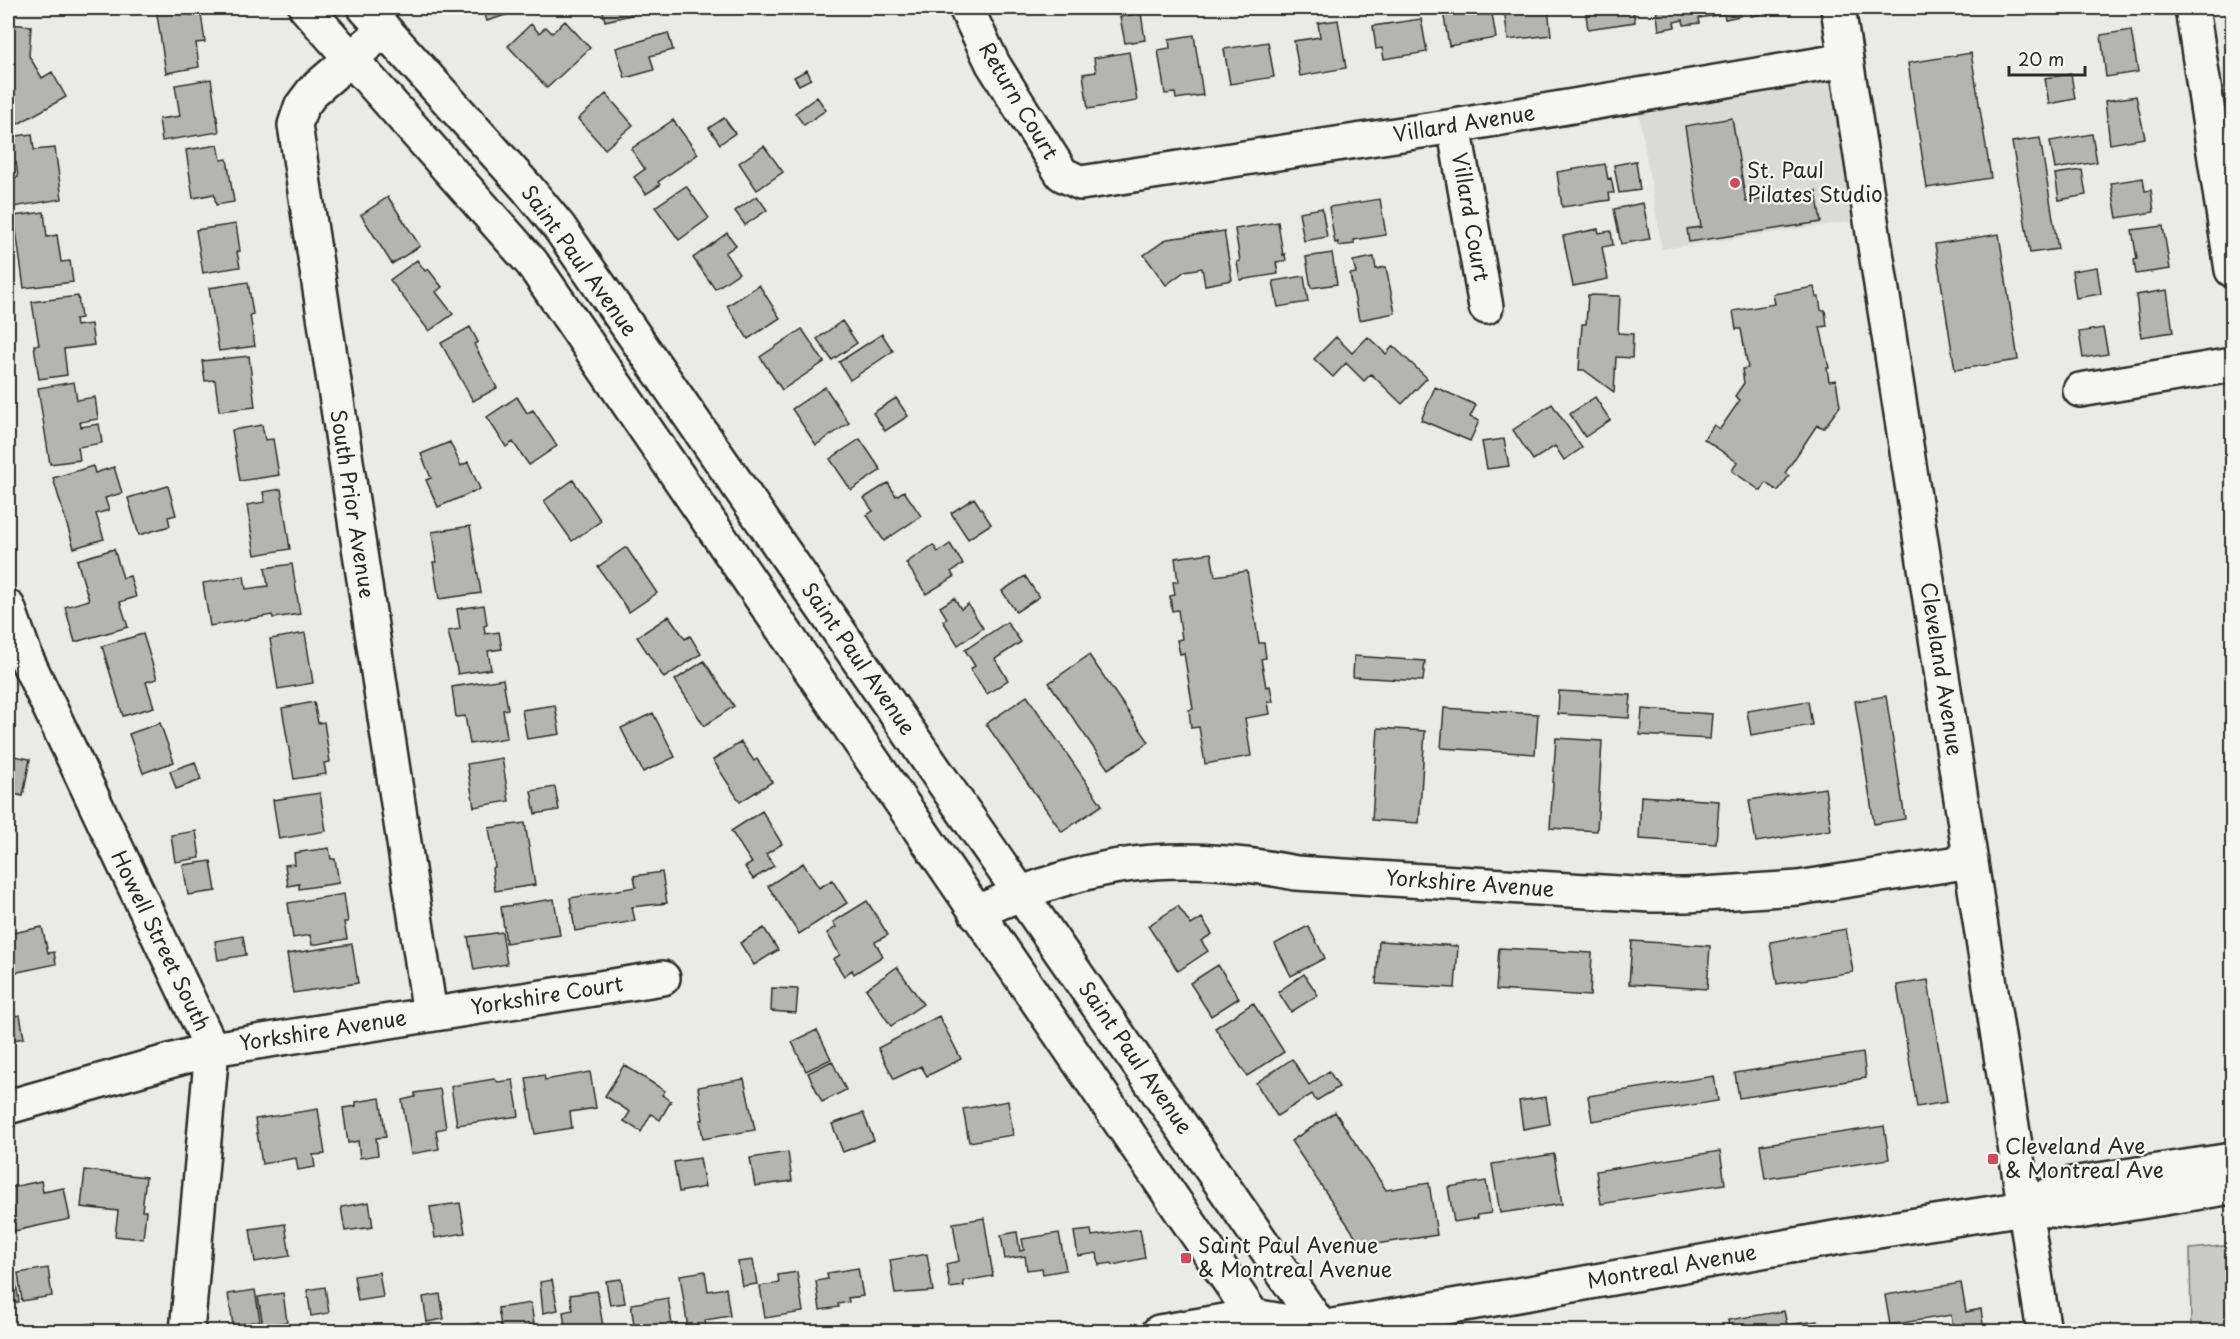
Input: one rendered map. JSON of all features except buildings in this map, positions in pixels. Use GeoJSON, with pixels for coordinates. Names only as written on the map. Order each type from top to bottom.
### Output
{"type":"FeatureCollection","features":[{"type":"Feature","properties":{"kind":"street","name":"Saint Paul Avenue"},"geometry":{"type":"LineString","coordinates":[[306,8],[532,263],[1259,1324]]}},
{"type":"Feature","properties":{"kind":"street","name":"Return Court"},"geometry":{"type":"LineString","coordinates":[[966,8],[993,64],[1062,174],[1082,183]]}},
{"type":"Feature","properties":{"kind":"street","name":"Cleveland Avenue"},"geometry":{"type":"LineString","coordinates":[[1838,8],[2044,1332]]}},
{"type":"Feature","properties":{"kind":"street"},"geometry":{"type":"LineString","coordinates":[[2192,8],[2232,270]]}},
{"type":"Feature","properties":{"kind":"street","name":"Saint Paul Avenue"},"geometry":{"type":"LineString","coordinates":[[374,19],[527,188],[559,227],[1020,892],[1319,1330]]}},
{"type":"Feature","properties":{"kind":"street","name":"South Prior Avenue"},"geometry":{"type":"LineString","coordinates":[[374,19],[351,58],[313,91],[302,107],[295,125],[430,1014]]}},
{"type":"Feature","properties":{"kind":"street","name":"Villard Avenue"},"geometry":{"type":"LineString","coordinates":[[1082,183],[1454,126],[1846,60]]}},
{"type":"Feature","properties":{"kind":"street","name":"Villard Court"},"geometry":{"type":"LineString","coordinates":[[1454,126],[1486,307]]}},
{"type":"Feature","properties":{"kind":"street"},"geometry":{"type":"LineString","coordinates":[[2080,390],[2232,365]]}},
{"type":"Feature","properties":{"kind":"street","name":"Howell Street South"},"geometry":{"type":"LineString","coordinates":[[8,608],[17,648],[212,1049],[187,1332]]}},
{"type":"Feature","properties":{"kind":"street","name":"Yorkshire Avenue"},"geometry":{"type":"LineString","coordinates":[[976,913],[1020,892],[1092,870],[1159,861],[1194,860],[1250,864],[1296,873],[1687,895],[1798,888],[1971,861]]}},
{"type":"Feature","properties":{"kind":"street","name":"Yorkshire Court"},"geometry":{"type":"LineString","coordinates":[[430,1014],[663,978]]}},
{"type":"Feature","properties":{"kind":"street","name":"Yorkshire Avenue"},"geometry":{"type":"LineString","coordinates":[[8,1107],[212,1049],[430,1014]]}},
{"type":"Feature","properties":{"kind":"street","name":"Montreal Avenue"},"geometry":{"type":"LineString","coordinates":[[2024,1208],[2071,1184],[2232,1160]]}},
{"type":"Feature","properties":{"kind":"street","name":"Montreal Avenue"},"geometry":{"type":"LineString","coordinates":[[1160,1332],[1259,1324],[1319,1330],[1828,1239],[2024,1208],[2078,1212],[2232,1187]]}},
{"type":"Feature","properties":{"kind":"shaded area"},"geometry":{"type":"Polygon","coordinates":[[[1846,54],[1873,218],[1662,249],[1635,90],[1846,54]]]}},
{"type":"Feature","properties":{"kind":"shaded area"},"geometry":{"type":"Polygon","coordinates":[[[2232,1245],[2232,1331],[2191,1331],[2190,1249],[2232,1245]]]}},
{"type":"Feature","properties":{"kind":"place","name":"St. Paul Pilates Studio"},"geometry":{"type":"Point","coordinates":[1735,183]}},
{"type":"Feature","properties":{"kind":"place","name":"Cleveland Ave & Montreal Ave"},"geometry":{"type":"Point","coordinates":[1993,1159]}},
{"type":"Feature","properties":{"kind":"place","name":"Saint Paul Avenue & Montreal Avenue"},"geometry":{"type":"Point","coordinates":[1186,1258]}}]}
